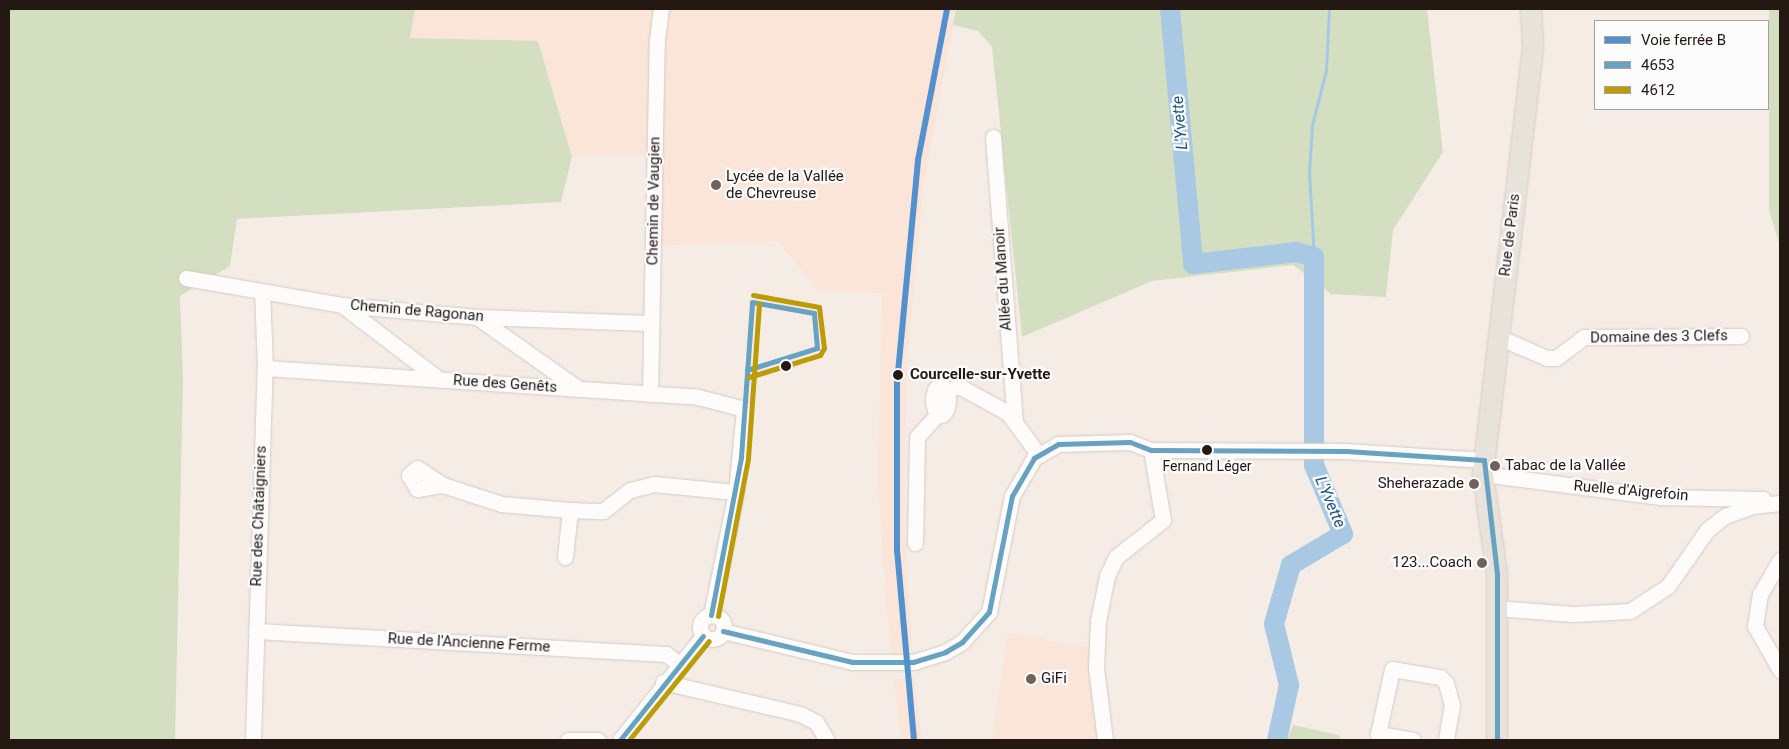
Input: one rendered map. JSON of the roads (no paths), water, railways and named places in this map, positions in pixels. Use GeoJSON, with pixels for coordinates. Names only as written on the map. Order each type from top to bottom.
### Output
{"type":"FeatureCollection","features":[{"type":"Feature","properties":{"kind":"main road","name":"Rue de Paris"},"geometry":{"type":"LineString","coordinates":[[1497,740],[1496,574],[1484,467],[1533,46],[1531,9]]}},
{"type":"Feature","properties":{"kind":"street","name":"Chemin de Vaugien"},"geometry":{"type":"LineString","coordinates":[[650,394],[657,40],[661,9]]}},
{"type":"Feature","properties":{"kind":"street","name":"Allée du Manoir"},"geometry":{"type":"LineString","coordinates":[[993,137],[1015,420]]}},
{"type":"Feature","properties":{"kind":"street","name":"Chemin de Ragonan"},"geometry":{"type":"LineString","coordinates":[[186,278],[342,305],[477,317],[650,323]]}},
{"type":"Feature","properties":{"kind":"street","name":"Rue des Châtaigniers"},"geometry":{"type":"LineString","coordinates":[[253,740],[265,368],[262,291]]}},
{"type":"Feature","properties":{"kind":"street"},"geometry":{"type":"LineString","coordinates":[[342,305],[441,380]]}},
{"type":"Feature","properties":{"kind":"street"},"geometry":{"type":"LineString","coordinates":[[477,317],[579,390]]}},
{"type":"Feature","properties":{"kind":"street","name":"Domaine des 3 Clefs"},"geometry":{"type":"LineString","coordinates":[[1498,337],[1547,358],[1556,358],[1584,337],[1741,336]]}},
{"type":"Feature","properties":{"kind":"street","name":"Rue des Genêts"},"geometry":{"type":"LineString","coordinates":[[265,368],[714,398],[744,409],[736,492]]}},
{"type":"Feature","properties":{"kind":"street"},"geometry":{"type":"LineString","coordinates":[[723,632],[852,662],[913,662],[946,652],[962,642],[989,612],[1012,496],[1038,454],[1015,420],[959,386],[942,394],[936,416],[917,436],[915,543]]}},
{"type":"Feature","properties":{"kind":"street","name":"Ruelle d'Aigrefoin"},"geometry":{"type":"LineString","coordinates":[[1038,454],[1072,441],[1130,442],[1151,450],[1346,451],[1484,467],[1661,497],[1780,502]]}},
{"type":"Feature","properties":{"kind":"street"},"geometry":{"type":"LineString","coordinates":[[1106,740],[1096,668],[1098,621],[1107,576],[1116,557],[1163,520],[1151,450]]}},
{"type":"Feature","properties":{"kind":"street"},"geometry":{"type":"LineString","coordinates":[[443,485],[501,504],[603,511],[630,490],[654,484],[736,492],[711,615],[700,624],[702,636]]}},
{"type":"Feature","properties":{"kind":"street"},"geometry":{"type":"LineString","coordinates":[[1496,608],[1573,614],[1630,611],[1668,586],[1707,530],[1725,516],[1780,502]]}},
{"type":"Feature","properties":{"kind":"street"},"geometry":{"type":"LineString","coordinates":[[565,557],[570,510]]}},
{"type":"Feature","properties":{"kind":"street"},"geometry":{"type":"LineString","coordinates":[[1780,560],[1760,594],[1755,626],[1780,670]]}},
{"type":"Feature","properties":{"kind":"street"},"geometry":{"type":"LineString","coordinates":[[711,615],[721,620],[723,632]]}},
{"type":"Feature","properties":{"kind":"street","name":"Rue de l'Ancienne Ferme"},"geometry":{"type":"LineString","coordinates":[[256,631],[666,654],[678,663]]}},
{"type":"Feature","properties":{"kind":"street"},"geometry":{"type":"LineString","coordinates":[[702,636],[713,640],[723,632]]}},
{"type":"Feature","properties":{"kind":"street"},"geometry":{"type":"LineString","coordinates":[[620,740],[663,682],[702,636]]}},
{"type":"Feature","properties":{"kind":"street"},"geometry":{"type":"LineString","coordinates":[[1413,740],[1378,734],[1392,669],[1440,677],[1446,682],[1452,705],[1446,740]]}},
{"type":"Feature","properties":{"kind":"street"},"geometry":{"type":"LineString","coordinates":[[663,682],[800,714],[816,722],[827,740]]}},
{"type":"Feature","properties":{"kind":"street"},"geometry":{"type":"LineString","coordinates":[[568,740],[598,740]]}},
{"type":"Feature","properties":{"kind":"waterway","name":"L'Yvette"},"geometry":{"type":"LineString","coordinates":[[1170,9],[1193,264],[1296,252],[1314,257],[1314,465],[1343,534],[1291,565],[1274,624],[1289,685],[1277,740]]}},
{"type":"Feature","properties":{"kind":"waterway","name":"L'Yvette"},"geometry":{"type":"LineString","coordinates":[[1314,257],[1309,173],[1312,125],[1326,70],[1329,9]]}},
{"type":"Feature","properties":{"kind":"rail line","name":"B"},"geometry":{"type":"LineString","coordinates":[[914,740],[897,551],[897,383],[918,160],[947,9]]}},
{"type":"Feature","properties":{"kind":"place","name":"Lycée de la Vallée de Chevreuse"},"geometry":{"type":"Point","coordinates":[716,185]}},
{"type":"Feature","properties":{"kind":"place","name":"Courcelle-sur-Yvette"},"geometry":{"type":"Point","coordinates":[898,375]}},
{"type":"Feature","properties":{"kind":"place","name":"Fernand Léger"},"geometry":{"type":"Point","coordinates":[1207,450]}},
{"type":"Feature","properties":{"kind":"place","name":"Tabac de la Vallée"},"geometry":{"type":"Point","coordinates":[1495,466]}},
{"type":"Feature","properties":{"kind":"place","name":"Sheherazade"},"geometry":{"type":"Point","coordinates":[1474,484]}},
{"type":"Feature","properties":{"kind":"place","name":"123...Coach"},"geometry":{"type":"Point","coordinates":[1482,563]}},
{"type":"Feature","properties":{"kind":"place","name":"GiFi"},"geometry":{"type":"Point","coordinates":[1031,679]}}]}
